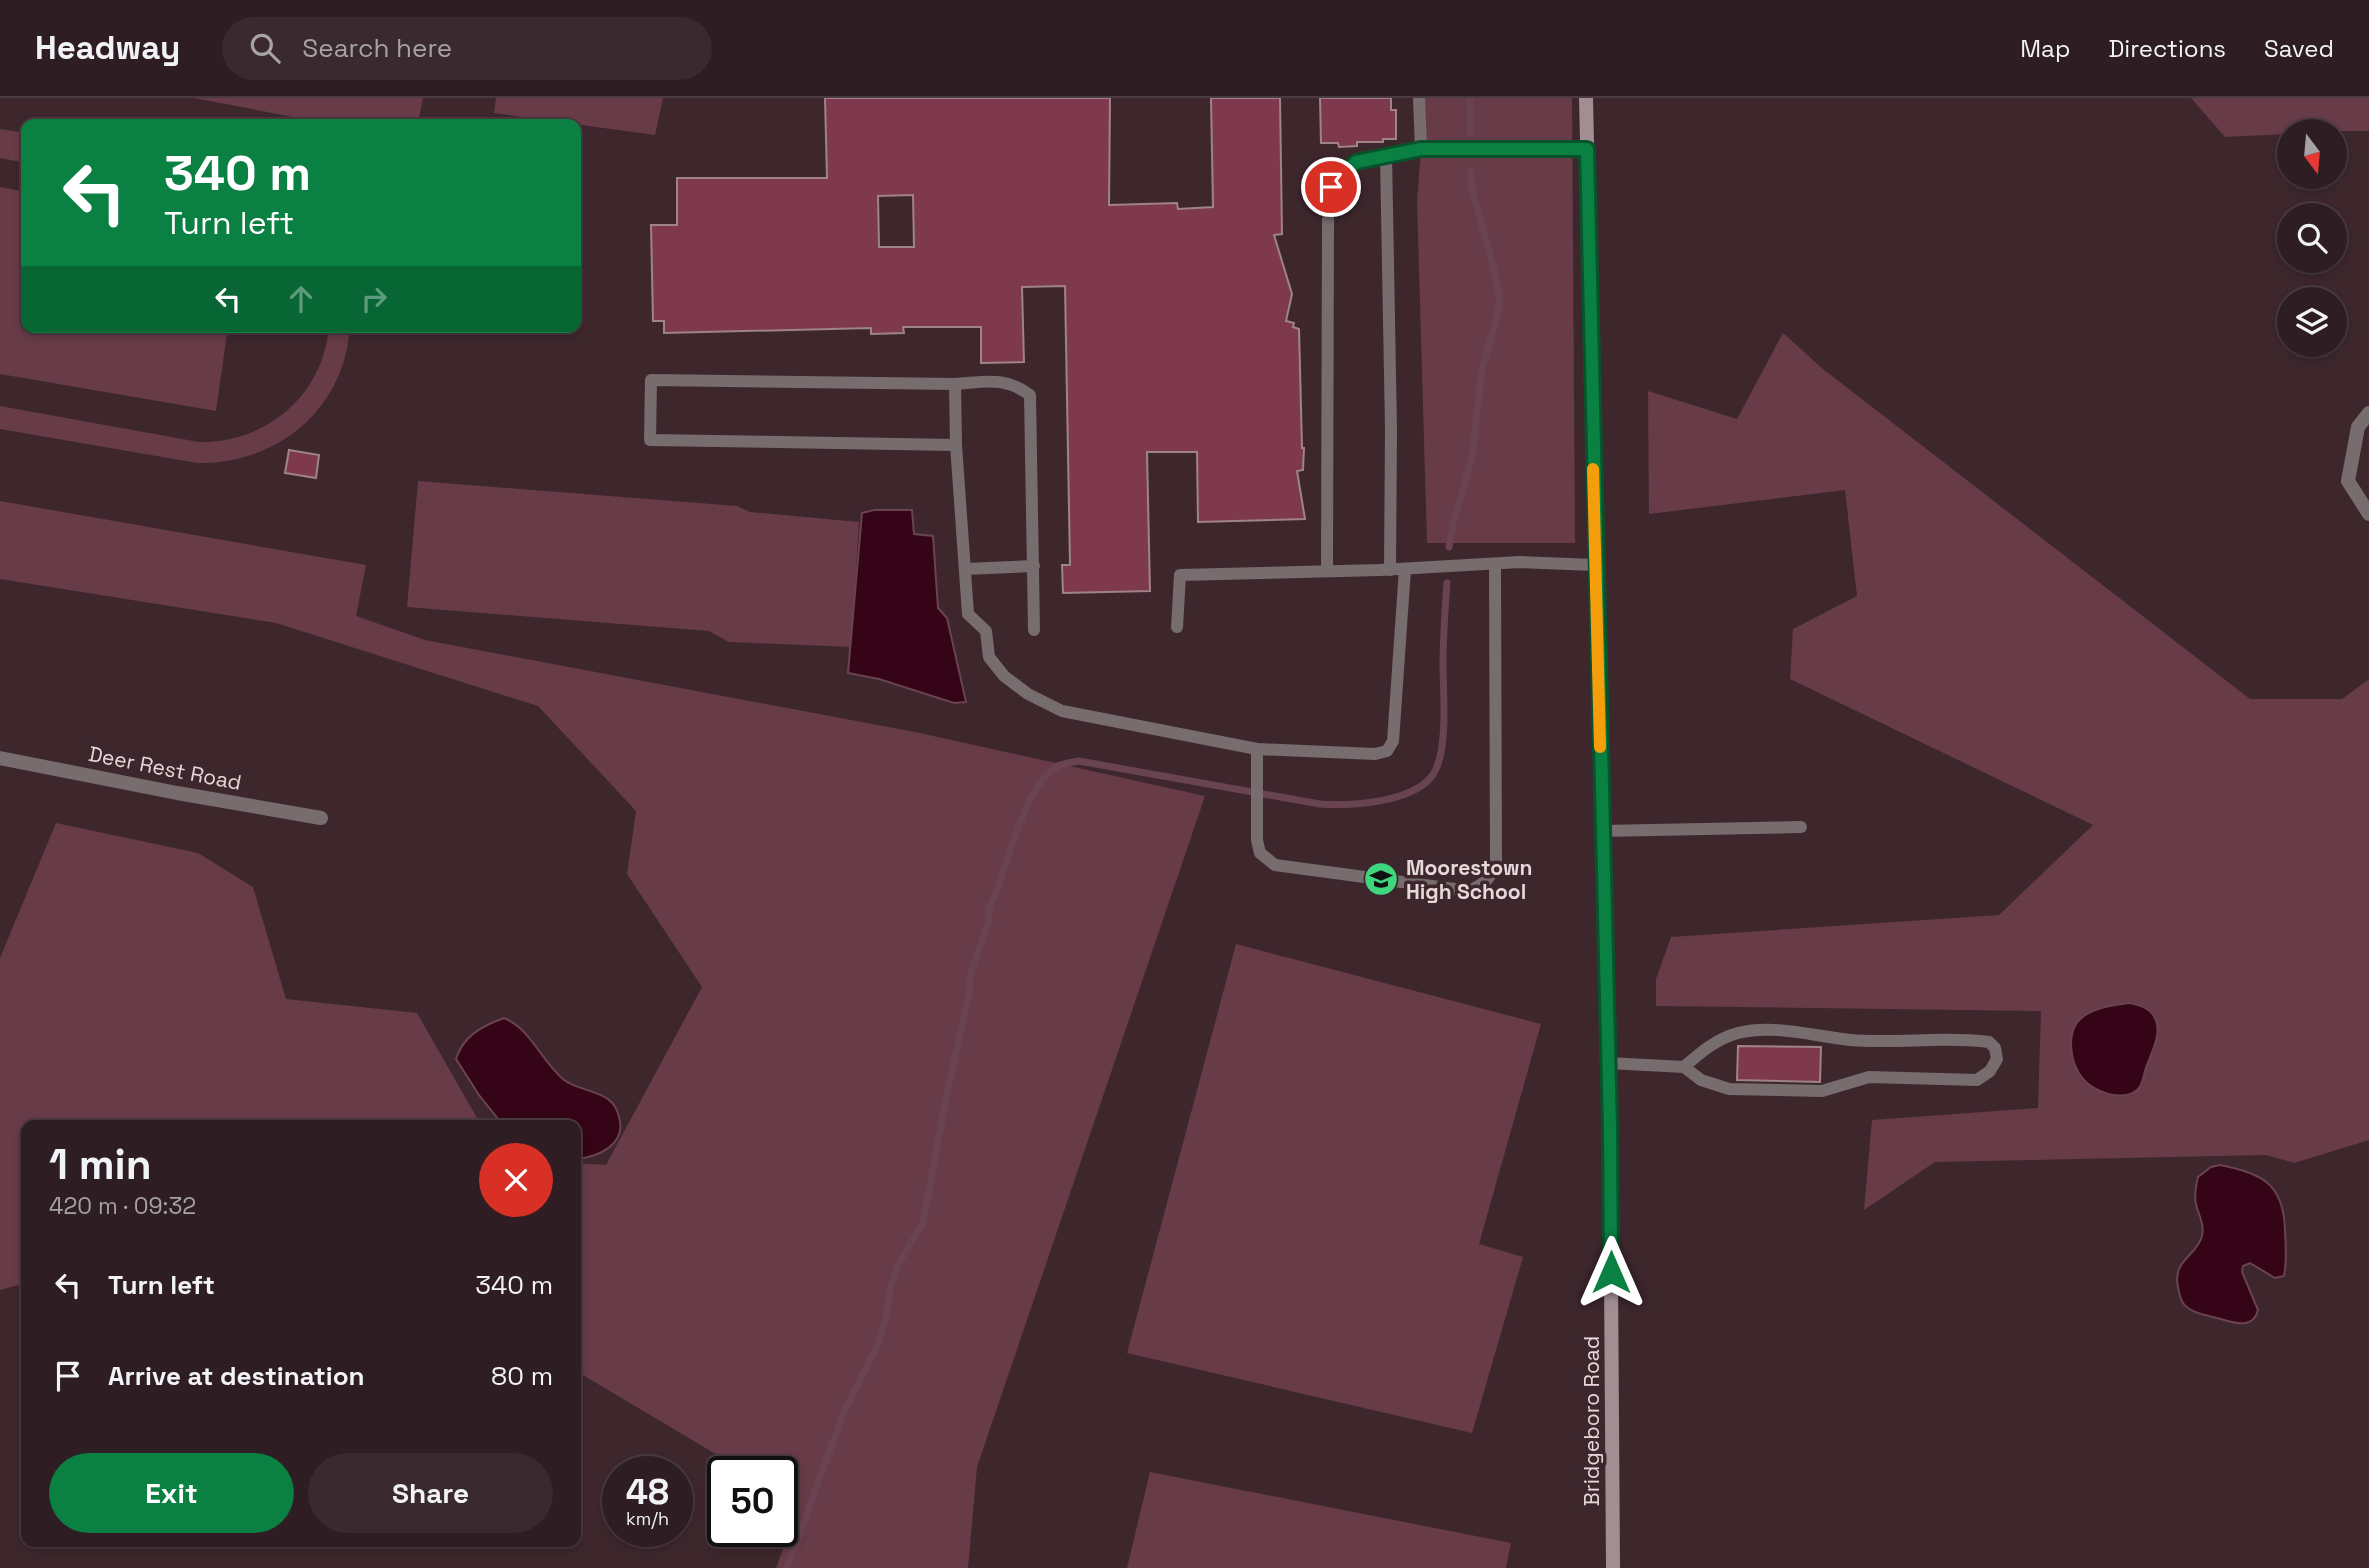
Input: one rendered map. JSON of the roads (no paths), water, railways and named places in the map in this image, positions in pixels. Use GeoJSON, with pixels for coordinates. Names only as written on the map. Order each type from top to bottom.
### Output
{"type":"FeatureCollection","features":[{"type":"Feature","properties":{"kind":"main road","name":"Bridgeboro Road"},"geometry":{"type":"LineString","coordinates":[[1586,98],[1608,1063],[1613,1568]]}},
{"type":"Feature","properties":{"kind":"street"},"geometry":{"type":"LineString","coordinates":[[2369,413],[2358,427],[2348,481],[2369,514]]}},
{"type":"Feature","properties":{"kind":"street","name":"Deer Rest Road"},"geometry":{"type":"LineString","coordinates":[[0,758],[321,818]]}},
{"type":"Feature","properties":{"kind":"lane"},"geometry":{"type":"LineString","coordinates":[[1419,98],[1421,149]]}},
{"type":"Feature","properties":{"kind":"lane"},"geometry":{"type":"LineString","coordinates":[[1327,571],[1328,221],[1331,187],[1356,162],[1421,149],[1587,149]]}},
{"type":"Feature","properties":{"kind":"lane"},"geometry":{"type":"LineString","coordinates":[[1386,155],[1391,429],[1390,570]]}},
{"type":"Feature","properties":{"kind":"lane"},"geometry":{"type":"LineString","coordinates":[[956,445],[650,440],[651,380],[955,384],[1002,382],[1016,385],[1030,395],[1034,630]]}},
{"type":"Feature","properties":{"kind":"lane"},"geometry":{"type":"LineString","coordinates":[[955,384],[956,445],[968,614],[986,631],[989,657],[1004,676],[1028,694],[1062,711],[1257,749],[1375,754],[1387,751],[1393,741],[1405,569]]}},
{"type":"Feature","properties":{"kind":"lane"},"geometry":{"type":"LineString","coordinates":[[1257,749],[1257,840],[1260,853],[1275,865],[1469,891],[1483,884],[1492,876],[1496,863],[1494,564]]}},
{"type":"Feature","properties":{"kind":"lane"},"geometry":{"type":"LineString","coordinates":[[1177,627],[1180,575],[1390,570],[1494,564],[1595,565]]}},
{"type":"Feature","properties":{"kind":"lane"},"geometry":{"type":"LineString","coordinates":[[965,569],[1034,566]]}},
{"type":"Feature","properties":{"kind":"lane"},"geometry":{"type":"LineString","coordinates":[[1602,831],[1801,827]]}},
{"type":"Feature","properties":{"kind":"lane"},"geometry":{"type":"LineString","coordinates":[[1608,1063],[1684,1067],[1701,1080],[1729,1089],[1822,1091],[1868,1077],[1977,1080],[1990,1071],[1997,1059],[1989,1042],[1851,1040],[1795,1031],[1751,1030],[1718,1040],[1684,1067]]}},
{"type":"Feature","properties":{"kind":"waterway"},"geometry":{"type":"LineString","coordinates":[[1470,98],[1470,132]]}},
{"type":"Feature","properties":{"kind":"waterway"},"geometry":{"type":"LineString","coordinates":[[1449,547],[1454,519],[1472,458],[1482,369],[1500,300],[1471,185],[1471,171]]}},
{"type":"Feature","properties":{"kind":"waterway"},"geometry":{"type":"LineString","coordinates":[[787,1568],[842,1417],[878,1344],[886,1317],[890,1287],[899,1263],[923,1223],[969,994],[971,972],[989,921],[990,907],[1020,823],[1035,791],[1056,767],[1079,761],[1320,804],[1380,801],[1410,792],[1432,776],[1441,753],[1447,583]]}},
{"type":"Feature","properties":{"kind":"place","name":"Moorestown High School"},"geometry":{"type":"Point","coordinates":[1381,879]}}]}
